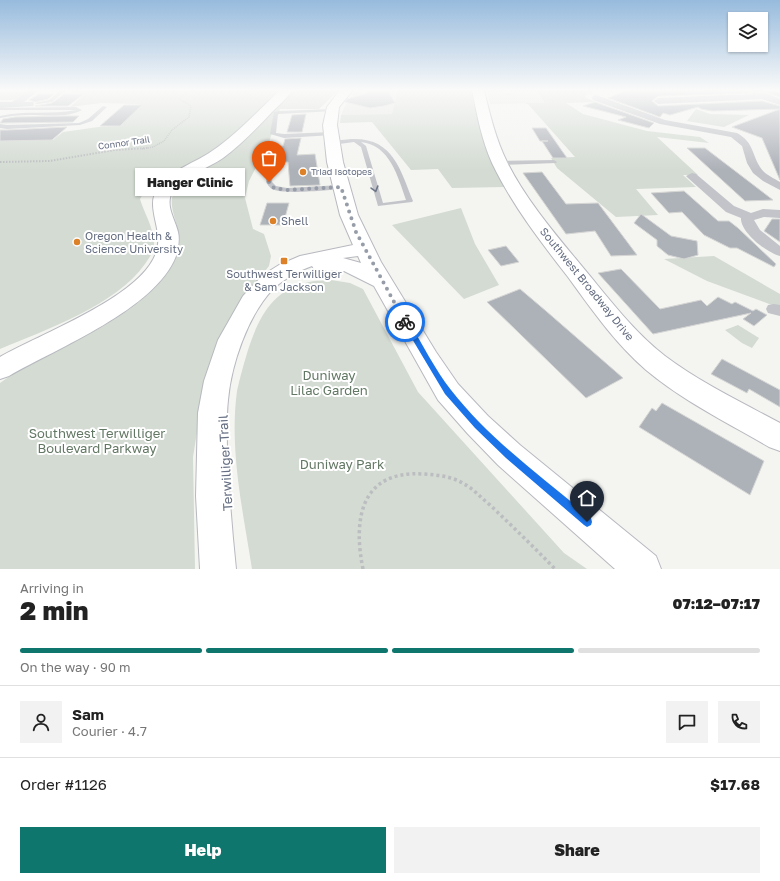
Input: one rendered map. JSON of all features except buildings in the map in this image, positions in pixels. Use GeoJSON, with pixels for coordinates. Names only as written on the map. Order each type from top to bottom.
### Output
{"type":"FeatureCollection","features":[{"type":"Feature","properties":{"kind":"street"},"geometry":{"type":"LineString","coordinates":[[0,369],[29,351],[85,324],[122,302],[147,281],[164,259],[168,250],[169,238],[160,205],[163,193],[179,178],[208,160],[237,138],[259,117]]}},
{"type":"Feature","properties":{"kind":"street"},"geometry":{"type":"LineString","coordinates":[[331,117],[331,139],[341,187],[349,215],[364,249],[427,359],[448,392],[478,425],[509,455],[643,569]]}},
{"type":"Feature","properties":{"kind":"street","name":"Southwest Broadway Drive"},"geometry":{"type":"LineString","coordinates":[[484,117],[489,135],[501,163],[532,214],[550,240],[599,303],[640,349],[675,377],[780,438]]}},
{"type":"Feature","properties":{"kind":"street"},"geometry":{"type":"LineString","coordinates":[[648,117],[663,122],[734,135],[742,138],[747,144],[756,169],[780,187]]}},
{"type":"Feature","properties":{"kind":"street"},"geometry":{"type":"LineString","coordinates":[[692,176],[730,209],[750,217]]}},
{"type":"Feature","properties":{"kind":"street"},"geometry":{"type":"LineString","coordinates":[[780,214],[763,213],[747,219],[747,222],[752,230],[769,245],[780,252]]}},
{"type":"Feature","properties":{"kind":"street"},"geometry":{"type":"LineString","coordinates":[[218,569],[212,493],[212,436],[216,386],[237,325],[258,292],[282,271],[309,260],[364,249]]}},
{"type":"Feature","properties":{"kind":"street"},"geometry":{"type":"LineString","coordinates":[[282,271],[322,264],[343,264],[382,281]]}},
{"type":"Feature","properties":{"kind":"lane"},"geometry":{"type":"LineString","coordinates":[[72,126],[81,117]]}},
{"type":"Feature","properties":{"kind":"lane"},"geometry":{"type":"LineString","coordinates":[[0,126],[72,126],[90,120],[94,117]]}},
{"type":"Feature","properties":{"kind":"lane"},"geometry":{"type":"LineString","coordinates":[[275,117],[273,134],[369,142],[381,147],[391,155],[410,200],[380,205],[363,146],[356,141]]}},
{"type":"Feature","properties":{"kind":"lane"},"geometry":{"type":"LineString","coordinates":[[501,163],[554,162]]}},
{"type":"Feature","properties":{"kind":"lane"},"geometry":{"type":"LineString","coordinates":[[270,171],[269,182],[274,188],[286,190],[341,187]]}},
{"type":"Feature","properties":{"kind":"path","name":"Connor Trail"},"geometry":{"type":"LineString","coordinates":[[0,162],[15,160],[49,161],[114,150],[140,149],[158,145],[168,139],[170,132],[186,122],[189,117]]}},
{"type":"Feature","properties":{"kind":"path"},"geometry":{"type":"LineString","coordinates":[[363,569],[359,550],[359,521],[363,504],[382,481],[397,475],[408,474],[438,475],[461,482],[472,489],[502,516],[555,569]]}},
{"type":"Feature","properties":{"kind":"green space","name":"Oregon Health & Science University"},"geometry":{"type":"Polygon","coordinates":[[[127,117],[254,117],[227,142],[173,176],[158,179],[148,186],[140,199],[153,233],[154,248],[145,264],[132,279],[117,292],[79,315],[0,349],[0,141],[53,140],[63,132],[118,126],[127,117]]]}},
{"type":"Feature","properties":{"kind":"green space","name":"Southwest Terwilliger Boulevard Parkway"},"geometry":{"type":"Polygon","coordinates":[[[264,117],[277,117],[269,142],[249,181],[245,198],[253,229],[264,234],[271,256],[269,266],[236,308],[202,400],[193,457],[195,569],[0,569],[0,383],[24,367],[116,319],[147,295],[161,281],[169,270],[177,251],[179,237],[172,205],[175,190],[183,182],[206,169],[264,117]]]}},
{"type":"Feature","properties":{"kind":"green space"},"geometry":{"type":"Polygon","coordinates":[[[341,117],[476,117],[493,164],[504,187],[452,188],[438,169],[411,170],[372,122],[340,123],[341,117]]]}},
{"type":"Feature","properties":{"kind":"green space"},"geometry":{"type":"Polygon","coordinates":[[[539,117],[593,117],[647,131],[700,137],[709,143],[657,137],[698,175],[683,175],[696,187],[636,189],[658,215],[616,217],[557,168],[551,158],[575,157],[539,117]]]}},
{"type":"Feature","properties":{"kind":"green space"},"geometry":{"type":"Polygon","coordinates":[[[690,117],[746,117],[724,127],[687,121],[690,117]]]}},
{"type":"Feature","properties":{"kind":"green space"},"geometry":{"type":"Polygon","coordinates":[[[461,208],[475,244],[499,285],[464,299],[392,225],[461,208]]]}},
{"type":"Feature","properties":{"kind":"green space"},"geometry":{"type":"Polygon","coordinates":[[[714,256],[780,294],[780,308],[707,281],[664,259],[714,256]]]}},
{"type":"Feature","properties":{"kind":"green space","name":"Duniway Park"},"geometry":{"type":"Polygon","coordinates":[[[331,280],[350,283],[363,289],[418,392],[564,553],[587,569],[252,569],[241,503],[236,458],[235,413],[237,391],[242,370],[252,338],[262,316],[276,298],[285,291],[296,286],[312,281],[331,280]]]}},
{"type":"Feature","properties":{"kind":"green space"},"geometry":{"type":"Polygon","coordinates":[[[738,325],[759,338],[752,348],[742,343],[725,330],[738,325]]]}},
{"type":"Feature","properties":{"kind":"way so far"},"geometry":{"type":"LineString","coordinates":[[269,182],[274,188],[286,190],[341,187],[349,215],[356,232],[405,322]]}},
{"type":"Feature","properties":{"kind":"place","name":"Triad Isotopes"},"geometry":{"type":"Point","coordinates":[303,172]}},
{"type":"Feature","properties":{"kind":"place","name":"Hanger Clinic"},"geometry":{"type":"Point","coordinates":[269,182]}},
{"type":"Feature","properties":{"kind":"place","name":"Shell"},"geometry":{"type":"Point","coordinates":[273,221]}},
{"type":"Feature","properties":{"kind":"place","name":"Oregon Health & Science University"},"geometry":{"type":"Point","coordinates":[77,242]}},
{"type":"Feature","properties":{"kind":"place","name":"Southwest Terwilliger & Sam Jackson"},"geometry":{"type":"Point","coordinates":[284,261]}},
{"type":"Feature","properties":{"kind":"route"},"geometry":{"type":"LineString","coordinates":[[405,322],[448,392],[478,425],[509,455],[587,522]]}},
{"type":"Feature","properties":{"kind":"park label","name":"Duniway Lilac Garden"},"geometry":{"type":"Point","coordinates":[329,382]}}]}
